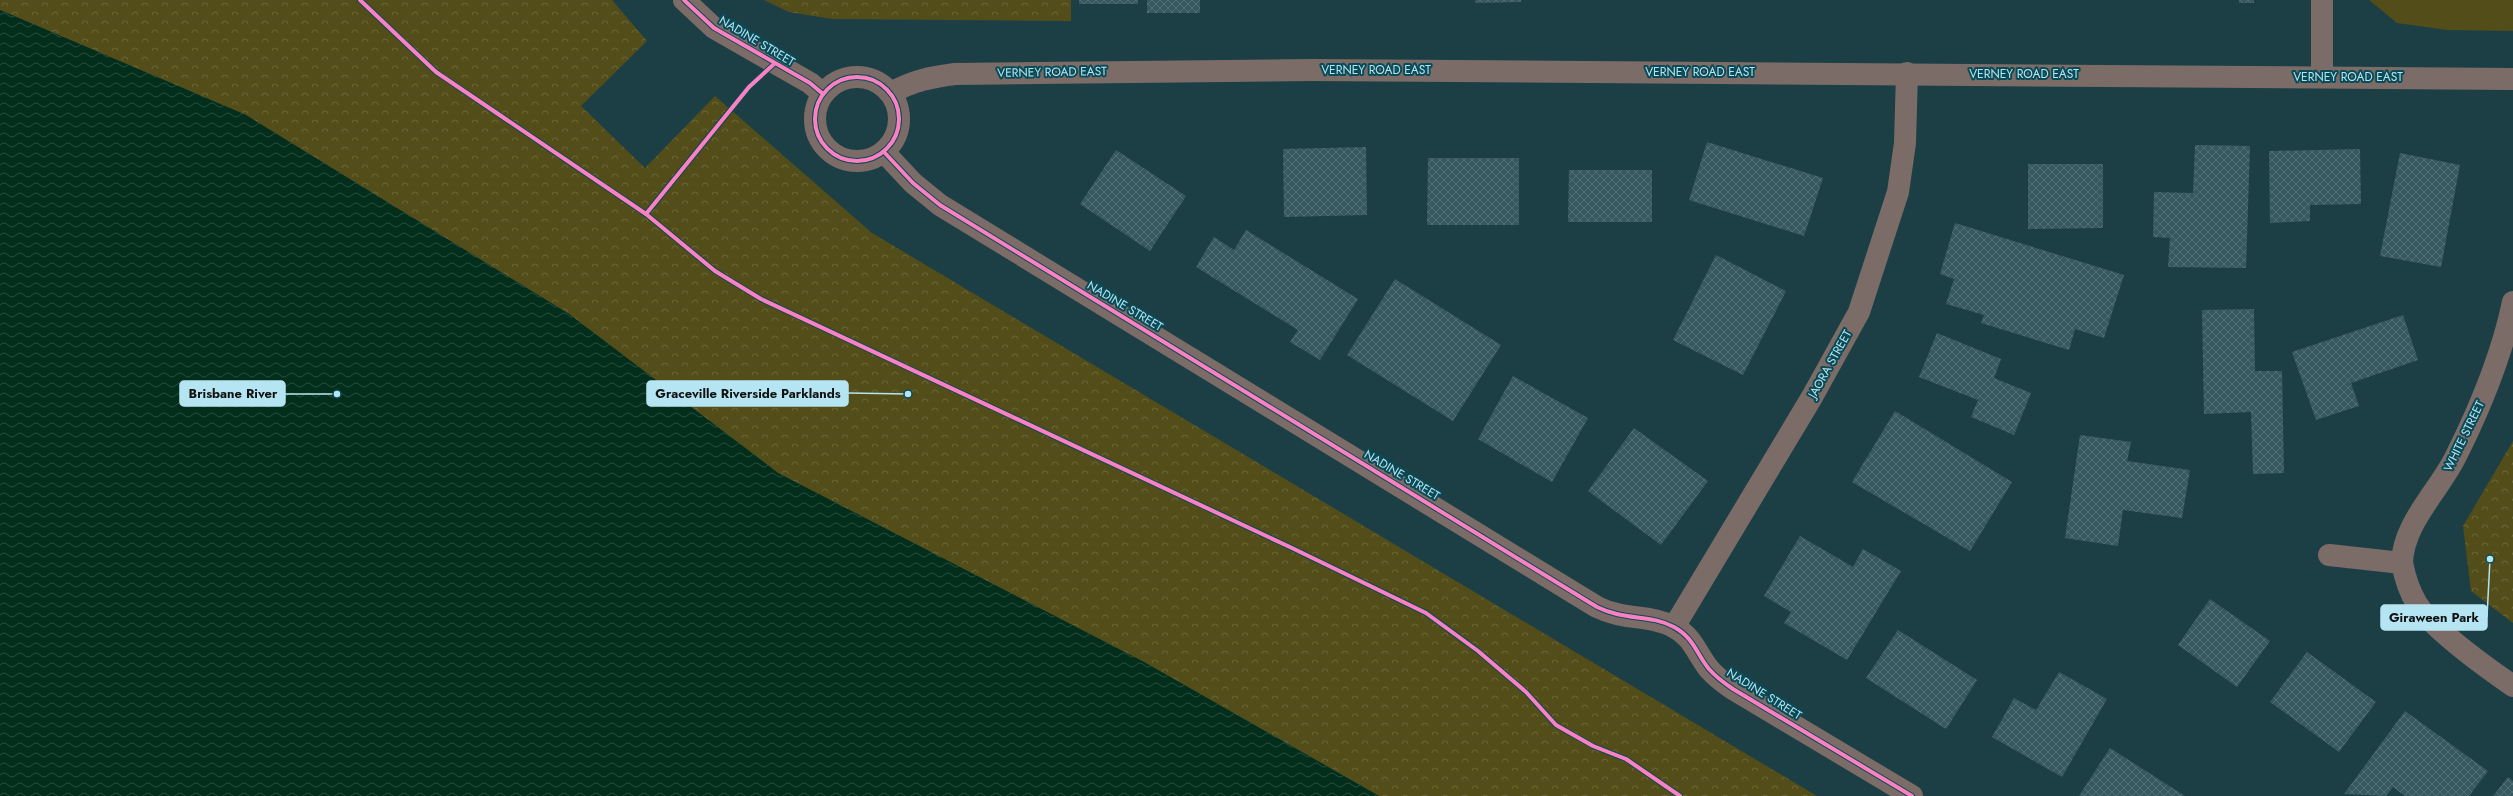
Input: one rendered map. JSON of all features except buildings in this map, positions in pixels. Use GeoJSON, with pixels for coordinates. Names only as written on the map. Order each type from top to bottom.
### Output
{"type":"FeatureCollection","features":[{"type":"Feature","properties":{"kind":"street","name":"NADINE STREET"},"geometry":{"type":"LineString","coordinates":[[684,0],[714,28],[810,84],[823,94]]}},
{"type":"Feature","properties":{"kind":"street"},"geometry":{"type":"LineString","coordinates":[[2322,0],[2322,77]]}},
{"type":"Feature","properties":{"kind":"street","name":"VERNEY ROAD EAST"},"geometry":{"type":"LineString","coordinates":[[891,93],[907,84],[926,78],[981,73],[1320,70],[1907,73],[2513,79]]}},
{"type":"Feature","properties":{"kind":"street","name":"JAORA STREET"},"geometry":{"type":"LineString","coordinates":[[1674,627],[1812,397],[1859,312],[1898,192],[1905,143],[1907,73]]}},
{"type":"Feature","properties":{"kind":"street"},"geometry":{"type":"LineString","coordinates":[[857,77],[870,79],[882,84],[891,93],[900,118],[898,131],[893,143],[884,152],[872,159],[859,162],[845,160],[833,154],[823,145],[816,126],[817,106],[823,94],[832,85],[844,79],[857,77]]}},
{"type":"Feature","properties":{"kind":"street","name":"NADINE STREET"},"geometry":{"type":"LineString","coordinates":[[884,152],[909,178],[940,205],[1597,607],[1620,616],[1654,620],[1674,627],[1690,639],[1709,668],[1733,689],[1912,796]]}},
{"type":"Feature","properties":{"kind":"street","name":"WHITE STREET"},"geometry":{"type":"LineString","coordinates":[[2513,302],[2508,327],[2487,386],[2456,457],[2407,537],[2402,563],[2409,589],[2417,604],[2430,621],[2513,686]]}},
{"type":"Feature","properties":{"kind":"street"},"geometry":{"type":"LineString","coordinates":[[2329,555],[2402,563]]}},
{"type":"Feature","properties":{"kind":"green space"},"geometry":{"type":"Polygon","coordinates":[[[0,0],[612,0],[647,41],[581,106],[645,168],[715,96],[872,233],[1817,796],[1379,796],[1144,662],[778,473],[569,314],[246,115],[0,10],[0,0]]]}},
{"type":"Feature","properties":{"kind":"green space"},"geometry":{"type":"Polygon","coordinates":[[[764,0],[1071,0],[1071,21],[832,19],[789,12],[764,0]]]}},
{"type":"Feature","properties":{"kind":"green space"},"geometry":{"type":"Polygon","coordinates":[[[2369,0],[2513,0],[2513,31],[2447,30],[2397,23],[2369,0]]]}},
{"type":"Feature","properties":{"kind":"green space"},"geometry":{"type":"Polygon","coordinates":[[[2513,441],[2513,623],[2471,591],[2463,526],[2513,441]]]}},
{"type":"Feature","properties":{"kind":"water"},"geometry":{"type":"Polygon","coordinates":[[[0,10],[246,115],[569,314],[778,473],[1144,662],[1379,796],[0,796],[0,10]]]}},
{"type":"Feature","properties":{"kind":"cycle path"},"geometry":{"type":"LineString","coordinates":[[360,0],[436,72],[646,214],[715,271],[761,299],[1292,548],[1426,613],[1478,651],[1526,692],[1556,725],[1593,746],[1626,759],[1680,796]]}},
{"type":"Feature","properties":{"kind":"cycle path"},"geometry":{"type":"LineString","coordinates":[[684,0],[714,28],[810,83],[823,94]]}},
{"type":"Feature","properties":{"kind":"cycle path"},"geometry":{"type":"LineString","coordinates":[[646,214],[749,87],[774,64]]}},
{"type":"Feature","properties":{"kind":"cycle path"},"geometry":{"type":"LineString","coordinates":[[857,77],[873,80],[887,89],[896,103],[899,119],[896,135],[887,149],[873,158],[857,161],[841,158],[827,149],[818,135],[815,119],[818,103],[827,89],[841,80],[857,77]]}},
{"type":"Feature","properties":{"kind":"cycle path"},"geometry":{"type":"LineString","coordinates":[[884,152],[913,183],[940,205],[1597,607],[1617,614],[1656,620],[1681,631],[1694,646],[1709,669],[1726,684],[1912,796]]}},
{"type":"Feature","properties":{"kind":"place","name":"Brisbane River"},"geometry":{"type":"Point","coordinates":[337,394]}},
{"type":"Feature","properties":{"kind":"place","name":"Graceville Riverside Parklands"},"geometry":{"type":"Point","coordinates":[908,394]}},
{"type":"Feature","properties":{"kind":"place","name":"Giraween Park"},"geometry":{"type":"Point","coordinates":[2490,559]}}]}
